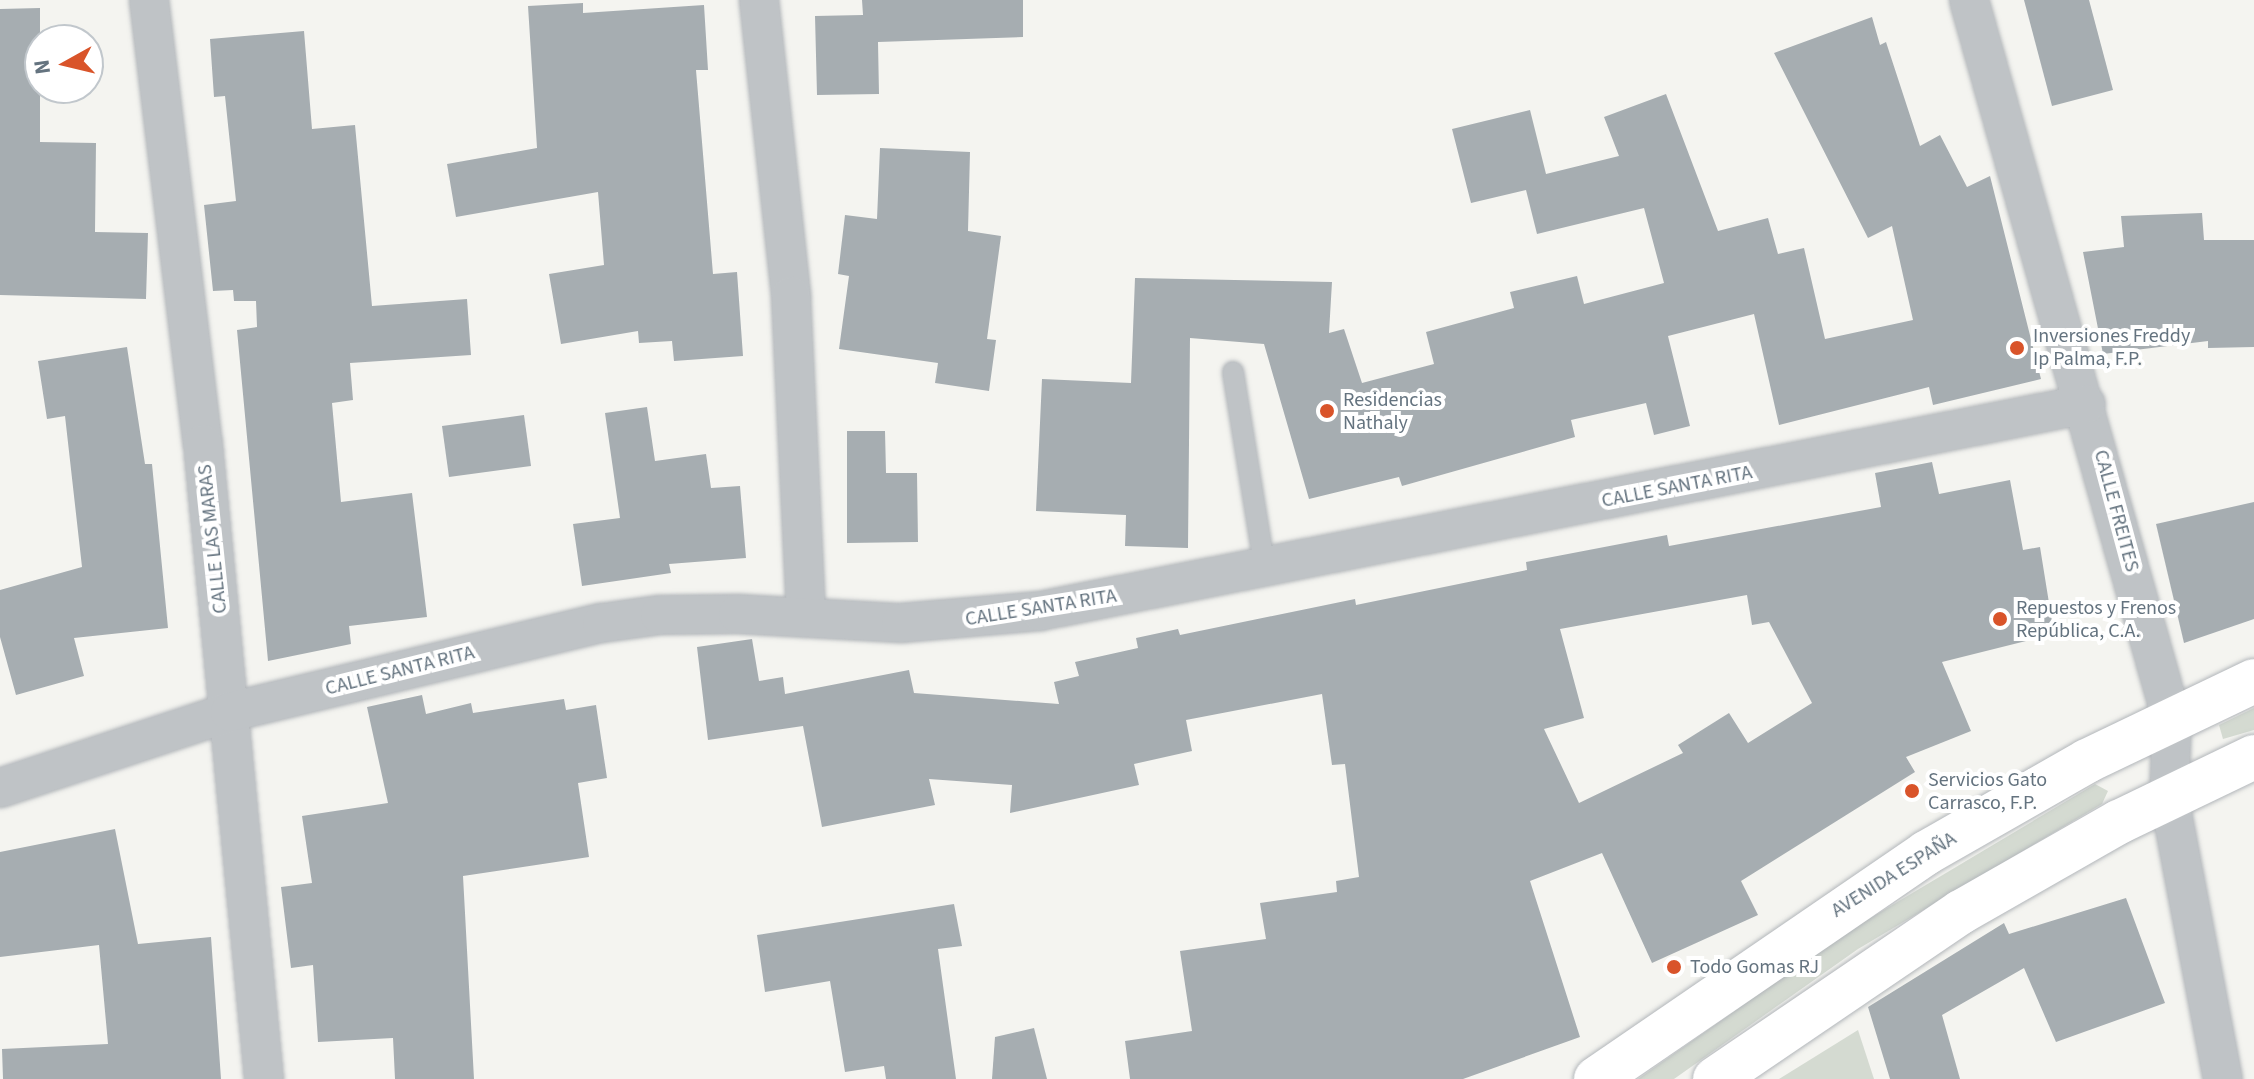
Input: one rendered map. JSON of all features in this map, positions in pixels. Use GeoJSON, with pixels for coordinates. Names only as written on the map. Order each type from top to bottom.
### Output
{"type":"FeatureCollection","features":[{"type":"Feature","properties":{"kind":"main road","name":"AVENIDA ESPAÑA"},"geometry":{"type":"LineString","coordinates":[[1596,1079],[1926,853],[2087,761],[2254,681]]}},
{"type":"Feature","properties":{"kind":"main road"},"geometry":{"type":"LineString","coordinates":[[1715,1079],[1961,912],[2169,797],[2254,757]]}},
{"type":"Feature","properties":{"kind":"street","name":"CALLE LAS MARAS"},"geometry":{"type":"LineString","coordinates":[[149,0],[230,712],[264,1079]]}},
{"type":"Feature","properties":{"kind":"street"},"geometry":{"type":"LineString","coordinates":[[759,0],[791,296],[806,618]]}},
{"type":"Feature","properties":{"kind":"street","name":"CALLE FREITES"},"geometry":{"type":"LineString","coordinates":[[1969,0],[2086,404],[2172,720],[2169,797],[2223,1079]]}},
{"type":"Feature","properties":{"kind":"street","name":"CALLE SANTA RITA"},"geometry":{"type":"LineString","coordinates":[[0,788],[230,712],[602,623],[660,615],[957,621],[1265,569],[2086,404]]}},
{"type":"Feature","properties":{"kind":"lane"},"geometry":{"type":"LineString","coordinates":[[1233,372],[1265,569]]}},
{"type":"Feature","properties":{"kind":"shaded area"},"geometry":{"type":"Polygon","coordinates":[[[2254,708],[2254,730],[2223,739],[2219,725],[2254,708]]]}},
{"type":"Feature","properties":{"kind":"shaded area"},"geometry":{"type":"Polygon","coordinates":[[[2095,784],[2108,791],[2102,804],[1858,949],[1674,1079],[1638,1079],[1847,932],[2095,784]]]}},
{"type":"Feature","properties":{"kind":"shaded area"},"geometry":{"type":"Polygon","coordinates":[[[1858,1030],[1874,1079],[1779,1079],[1858,1030]]]}},
{"type":"Feature","properties":{"kind":"building"},"geometry":{"type":"Polygon","coordinates":[[[862,0],[1023,0],[1023,37],[878,42],[879,94],[817,95],[815,16],[863,15],[862,0]]]}},
{"type":"Feature","properties":{"kind":"building"},"geometry":{"type":"Polygon","coordinates":[[[2024,0],[2089,0],[2113,90],[2052,106],[2024,0]]]}},
{"type":"Feature","properties":{"kind":"building"},"geometry":{"type":"Polygon","coordinates":[[[583,3],[583,13],[704,5],[708,70],[696,70],[713,274],[737,272],[743,356],[674,361],[672,341],[639,343],[638,331],[561,344],[549,274],[604,265],[598,192],[456,217],[447,164],[537,148],[528,6],[583,3]]]}},
{"type":"Feature","properties":{"kind":"building"},"geometry":{"type":"Polygon","coordinates":[[[40,8],[40,24],[24,24],[24,104],[40,104],[40,142],[96,143],[95,232],[148,233],[146,299],[0,295],[0,9],[40,8]]]}},
{"type":"Feature","properties":{"kind":"building"},"geometry":{"type":"Polygon","coordinates":[[[1872,17],[1880,45],[1886,42],[1920,146],[1940,135],[1967,187],[1990,176],[2041,379],[1933,405],[1929,387],[1779,425],[1754,314],[1668,336],[1690,426],[1654,435],[1646,403],[1571,420],[1575,437],[1402,486],[1399,477],[1309,499],[1264,344],[1190,338],[1188,548],[1125,546],[1126,515],[1036,511],[1042,379],[1131,383],[1135,278],[1332,282],[1329,333],[1344,329],[1362,383],[1434,364],[1426,332],[1514,308],[1510,292],[1577,276],[1584,304],[1664,283],[1644,208],[1537,234],[1526,190],[1471,203],[1452,129],[1530,110],[1546,174],[1619,156],[1604,117],[1666,94],[1718,231],[1768,218],[1778,254],[1804,248],[1825,339],[1913,320],[1892,226],[1868,238],[1774,53],[1872,17]]]}},
{"type":"Feature","properties":{"kind":"building"},"geometry":{"type":"Polygon","coordinates":[[[304,31],[312,129],[355,125],[372,306],[467,299],[471,355],[350,363],[353,400],[332,403],[341,502],[412,493],[427,617],[349,626],[351,644],[268,661],[237,330],[257,327],[256,301],[234,301],[233,290],[213,291],[204,205],[236,201],[225,96],[214,97],[210,39],[304,31]]]}},
{"type":"Feature","properties":{"kind":"building"},"geometry":{"type":"Polygon","coordinates":[[[880,148],[970,152],[968,231],[1001,236],[987,339],[996,340],[989,391],[935,383],[938,363],[839,349],[849,276],[838,274],[845,215],[877,219],[880,148]]]}},
{"type":"Feature","properties":{"kind":"building"},"geometry":{"type":"Polygon","coordinates":[[[2202,213],[2204,240],[2254,240],[2254,347],[2208,348],[2208,341],[2103,354],[2083,252],[2124,247],[2121,216],[2202,213]]]}},
{"type":"Feature","properties":{"kind":"building"},"geometry":{"type":"Polygon","coordinates":[[[127,347],[145,464],[152,464],[168,628],[74,638],[84,676],[16,695],[0,637],[0,590],[82,567],[65,416],[47,419],[38,361],[127,347]]]}},
{"type":"Feature","properties":{"kind":"building"},"geometry":{"type":"Polygon","coordinates":[[[647,407],[655,461],[706,454],[711,488],[740,486],[746,558],[669,564],[671,573],[582,586],[573,524],[620,518],[605,413],[647,407]]]}},
{"type":"Feature","properties":{"kind":"building"},"geometry":{"type":"Polygon","coordinates":[[[524,415],[531,466],[449,477],[442,426],[524,415]]]}},
{"type":"Feature","properties":{"kind":"building"},"geometry":{"type":"Polygon","coordinates":[[[847,431],[885,431],[886,473],[917,473],[918,542],[847,543],[847,431]]]}},
{"type":"Feature","properties":{"kind":"building"},"geometry":{"type":"Polygon","coordinates":[[[1932,462],[1939,494],[2010,480],[2023,550],[2040,547],[2054,634],[1942,662],[1971,731],[1906,757],[1915,772],[1741,881],[1758,915],[1652,963],[1602,853],[1530,881],[1580,1037],[1463,1079],[1130,1079],[1125,1041],[1192,1031],[1180,951],[1266,939],[1260,903],[1337,892],[1336,881],[1359,877],[1345,764],[1332,765],[1322,694],[1186,720],[1192,751],[1134,764],[1139,785],[1010,813],[1012,785],[929,779],[935,805],[822,827],[803,726],[708,740],[697,647],[752,639],[759,681],[783,677],[785,694],[909,670],[914,693],[1059,704],[1054,682],[1079,676],[1075,662],[1138,648],[1136,638],[1178,629],[1180,635],[1355,599],[1356,605],[1527,570],[1526,562],[1667,535],[1669,546],[1881,507],[1875,473],[1932,462]],[[1747,595],[1560,629],[1584,718],[1544,729],[1579,803],[1683,753],[1678,745],[1729,713],[1748,743],[1812,703],[1769,622],[1752,625],[1747,595]]]}},
{"type":"Feature","properties":{"kind":"building"},"geometry":{"type":"Polygon","coordinates":[[[2254,502],[2254,619],[2184,643],[2156,524],[2254,502]]]}},
{"type":"Feature","properties":{"kind":"building"},"geometry":{"type":"Polygon","coordinates":[[[422,695],[426,714],[471,703],[473,713],[564,699],[566,710],[596,705],[607,778],[578,783],[589,857],[463,876],[474,1079],[395,1079],[393,1038],[318,1042],[313,965],[291,968],[281,887],[312,883],[302,816],[388,803],[367,707],[422,695]]]}},
{"type":"Feature","properties":{"kind":"building"},"geometry":{"type":"Polygon","coordinates":[[[115,829],[138,944],[211,937],[221,1079],[3,1079],[2,1049],[108,1044],[99,945],[0,957],[0,852],[115,829]]]}},
{"type":"Feature","properties":{"kind":"building"},"geometry":{"type":"Polygon","coordinates":[[[2126,898],[2165,1003],[2056,1042],[2024,968],[1942,1015],[1960,1079],[1890,1079],[1868,1007],[2004,923],[2009,934],[2126,898]]]}},
{"type":"Feature","properties":{"kind":"building"},"geometry":{"type":"Polygon","coordinates":[[[954,904],[962,946],[938,949],[956,1079],[886,1079],[884,1066],[845,1072],[830,981],[765,992],[757,935],[954,904]]]}},
{"type":"Feature","properties":{"kind":"building"},"geometry":{"type":"Polygon","coordinates":[[[1034,1028],[1047,1079],[992,1079],[995,1037],[1034,1028]]]}},
{"type":"Feature","properties":{"kind":"place","name":"Inversiones Freddy Ip Palma, F.P."},"geometry":{"type":"Point","coordinates":[2017,348]}},
{"type":"Feature","properties":{"kind":"place","name":"Residencias Nathaly"},"geometry":{"type":"Point","coordinates":[1327,411]}},
{"type":"Feature","properties":{"kind":"place","name":"Repuestos y Frenos República, C.A."},"geometry":{"type":"Point","coordinates":[2000,619]}},
{"type":"Feature","properties":{"kind":"place","name":"Servicios Gato Carrasco, F.P."},"geometry":{"type":"Point","coordinates":[1912,791]}},
{"type":"Feature","properties":{"kind":"place","name":"Todo Gomas RJ"},"geometry":{"type":"Point","coordinates":[1674,967]}}]}
